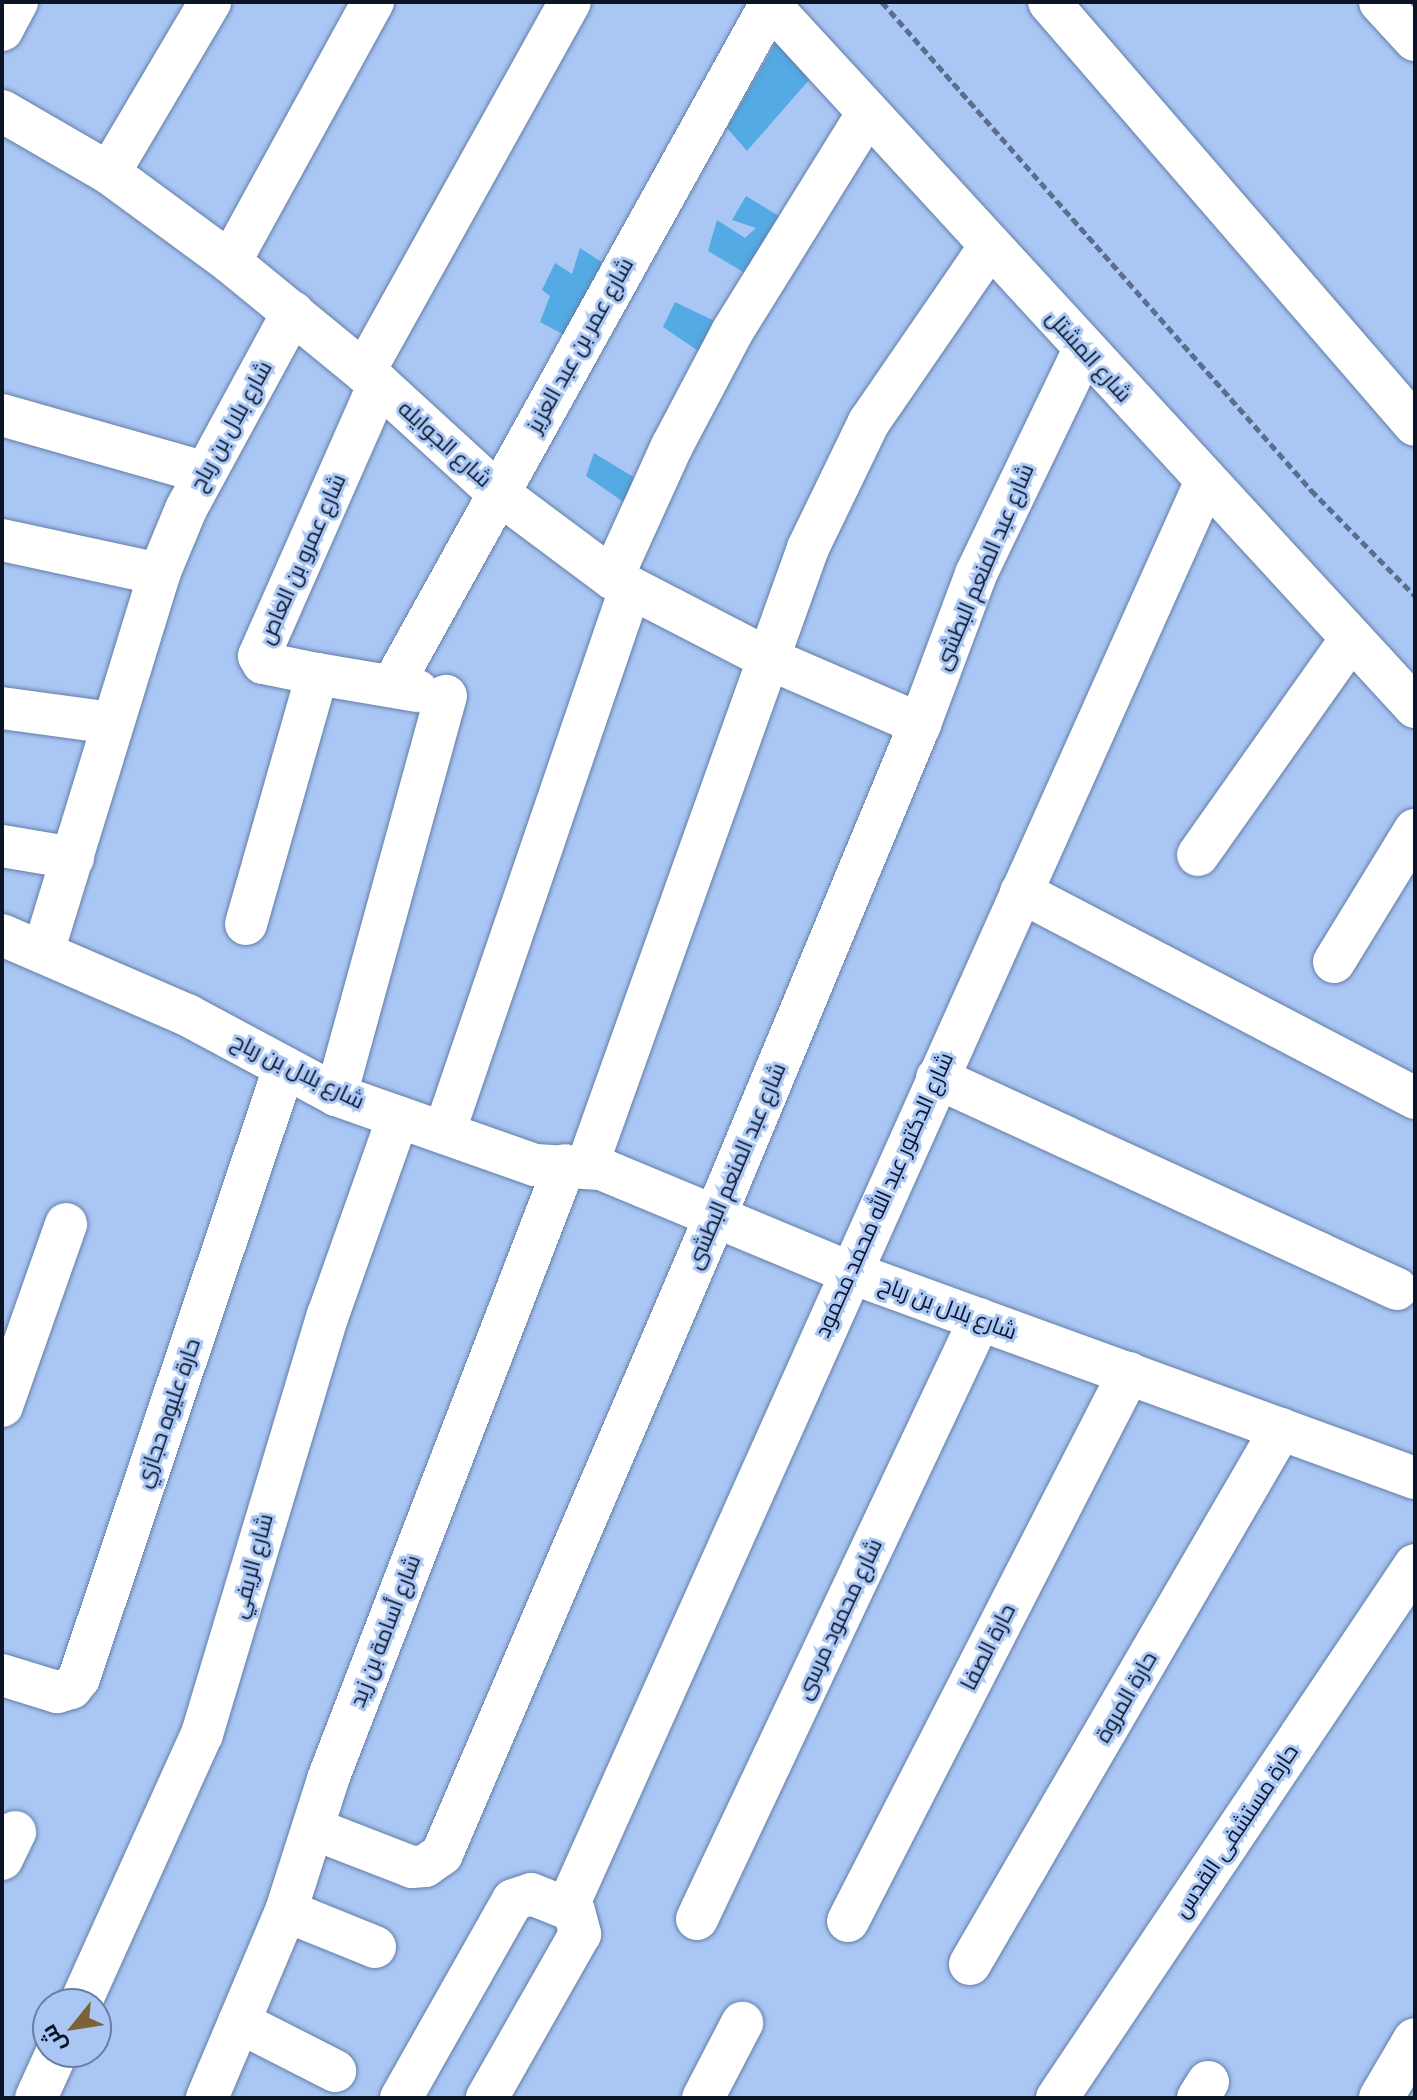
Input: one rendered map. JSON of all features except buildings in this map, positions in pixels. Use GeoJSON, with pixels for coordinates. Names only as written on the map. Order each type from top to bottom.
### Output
{"type":"FeatureCollection","features":[{"type":"Feature","properties":{"kind":"street"},"geometry":{"type":"LineString","coordinates":[[2,30],[17,2]]}},
{"type":"Feature","properties":{"kind":"street"},"geometry":{"type":"LineString","coordinates":[[109,173],[210,2]]}},
{"type":"Feature","properties":{"kind":"street"},"geometry":{"type":"LineString","coordinates":[[230,262],[373,2]]}},
{"type":"Feature","properties":{"kind":"street"},"geometry":{"type":"LineString","coordinates":[[372,378],[570,2]]}},
{"type":"Feature","properties":{"kind":"street"},"geometry":{"type":"LineString","coordinates":[[1049,2],[1415,425]]}},
{"type":"Feature","properties":{"kind":"street"},"geometry":{"type":"LineString","coordinates":[[1380,2],[1415,40]]}},
{"type":"Feature","properties":{"kind":"street","name":"شارع المشتل"},"geometry":{"type":"LineString","coordinates":[[769,4],[1205,483],[1415,707]]}},
{"type":"Feature","properties":{"kind":"street","name":"شارع عمر بن عبد العزيز"},"geometry":{"type":"LineString","coordinates":[[392,686],[769,4]]}},
{"type":"Feature","properties":{"kind":"street"},"geometry":{"type":"LineString","coordinates":[[444,1133],[621,584],[672,446],[732,332],[868,113]]}},
{"type":"Feature","properties":{"kind":"street","name":"شارع الجوايله"},"geometry":{"type":"LineString","coordinates":[[4,116],[109,173],[230,262],[372,378],[498,493],[621,584],[765,657],[920,724]]}},
{"type":"Feature","properties":{"kind":"street","name":"شارع أسامة بن زيد"},"geometry":{"type":"LineString","coordinates":[[207,2098],[286,1911],[328,1779],[576,1165],[808,548],[869,422],[990,246]]}},
{"type":"Feature","properties":{"kind":"street","name":"شارع بلال بن رباح"},"geometry":{"type":"LineString","coordinates":[[43,952],[159,574],[205,473],[293,312]]}},
{"type":"Feature","properties":{"kind":"street","name":"شارع عبد المنعم البطشى"},"geometry":{"type":"LineString","coordinates":[[314,1829],[412,1867],[425,1866],[442,1854],[715,1217],[920,724],[976,574],[1084,350]]}},
{"type":"Feature","properties":{"kind":"street","name":"شارع عمرو بن العاص"},"geometry":{"type":"LineString","coordinates":[[317,674],[263,663],[259,656],[372,378]]}},
{"type":"Feature","properties":{"kind":"street"},"geometry":{"type":"LineString","coordinates":[[2,415],[205,473]]}},
{"type":"Feature","properties":{"kind":"street","name":"شارع الدكتور عبد الله محمد محمود"},"geometry":{"type":"LineString","coordinates":[[567,1908],[849,1272],[1205,483]]}},
{"type":"Feature","properties":{"kind":"street"},"geometry":{"type":"LineString","coordinates":[[2,540],[159,574]]}},
{"type":"Feature","properties":{"kind":"street"},"geometry":{"type":"LineString","coordinates":[[1198,855],[1350,640]]}},
{"type":"Feature","properties":{"kind":"street"},"geometry":{"type":"LineString","coordinates":[[246,924],[317,674],[460,698],[336,1095]]}},
{"type":"Feature","properties":{"kind":"street"},"geometry":{"type":"LineString","coordinates":[[2,708],[111,723]]}},
{"type":"Feature","properties":{"kind":"street"},"geometry":{"type":"LineString","coordinates":[[1334,962],[1415,830]]}},
{"type":"Feature","properties":{"kind":"street"},"geometry":{"type":"LineString","coordinates":[[2,846],[73,858]]}},
{"type":"Feature","properties":{"kind":"street"},"geometry":{"type":"LineString","coordinates":[[1021,892],[1415,1098]]}},
{"type":"Feature","properties":{"kind":"street","name":"شارع بلال بن رباح"},"geometry":{"type":"LineString","coordinates":[[2,935],[187,1015],[336,1095],[535,1165],[576,1165],[849,1272],[1415,1478]]}},
{"type":"Feature","properties":{"kind":"street","name":"حارة عليوه حجازي"},"geometry":{"type":"LineString","coordinates":[[2,1675],[57,1692],[71,1688],[79,1678],[284,1068]]}},
{"type":"Feature","properties":{"kind":"street"},"geometry":{"type":"LineString","coordinates":[[937,1078],[1397,1289]]}},
{"type":"Feature","properties":{"kind":"street","name":"شارع الريفي"},"geometry":{"type":"LineString","coordinates":[[87,1988],[202,1734],[328,1315],[398,1117]]}},
{"type":"Feature","properties":{"kind":"street"},"geometry":{"type":"LineString","coordinates":[[2,1406],[66,1224]]}},
{"type":"Feature","properties":{"kind":"street","name":"شارع محمود مرسى"},"geometry":{"type":"LineString","coordinates":[[697,1919],[980,1319]]}},
{"type":"Feature","properties":{"kind":"street","name":"حارة الصفا"},"geometry":{"type":"LineString","coordinates":[[848,1921],[1129,1373]]}},
{"type":"Feature","properties":{"kind":"street","name":"حارة المروة"},"geometry":{"type":"LineString","coordinates":[[970,1964],[1281,1429]]}},
{"type":"Feature","properties":{"kind":"street","name":"حارة مستشفى القدس"},"geometry":{"type":"LineString","coordinates":[[1057,2098],[1415,1565]]}},
{"type":"Feature","properties":{"kind":"street"},"geometry":{"type":"LineString","coordinates":[[401,2098],[513,1900],[531,1894],[567,1908],[578,1919],[579,1941],[487,2098]]}},
{"type":"Feature","properties":{"kind":"street"},"geometry":{"type":"LineString","coordinates":[[286,1911],[375,1947]]}},
{"type":"Feature","properties":{"kind":"street"},"geometry":{"type":"LineString","coordinates":[[239,2022],[335,2071]]}},
{"type":"Feature","properties":{"kind":"street"},"geometry":{"type":"LineString","coordinates":[[703,2098],[742,2023]]}},
{"type":"Feature","properties":{"kind":"street"},"geometry":{"type":"LineString","coordinates":[[1381,2098],[1415,2040]]}},
{"type":"Feature","properties":{"kind":"street"},"geometry":{"type":"LineString","coordinates":[[36,2098],[50,2068]]}},
{"type":"Feature","properties":{"kind":"street"},"geometry":{"type":"LineString","coordinates":[[1409,2098],[1415,2087]]}},
{"type":"Feature","properties":{"kind":"path"},"geometry":{"type":"LineString","coordinates":[[882,2],[1290,466],[1415,596]]}}]}
